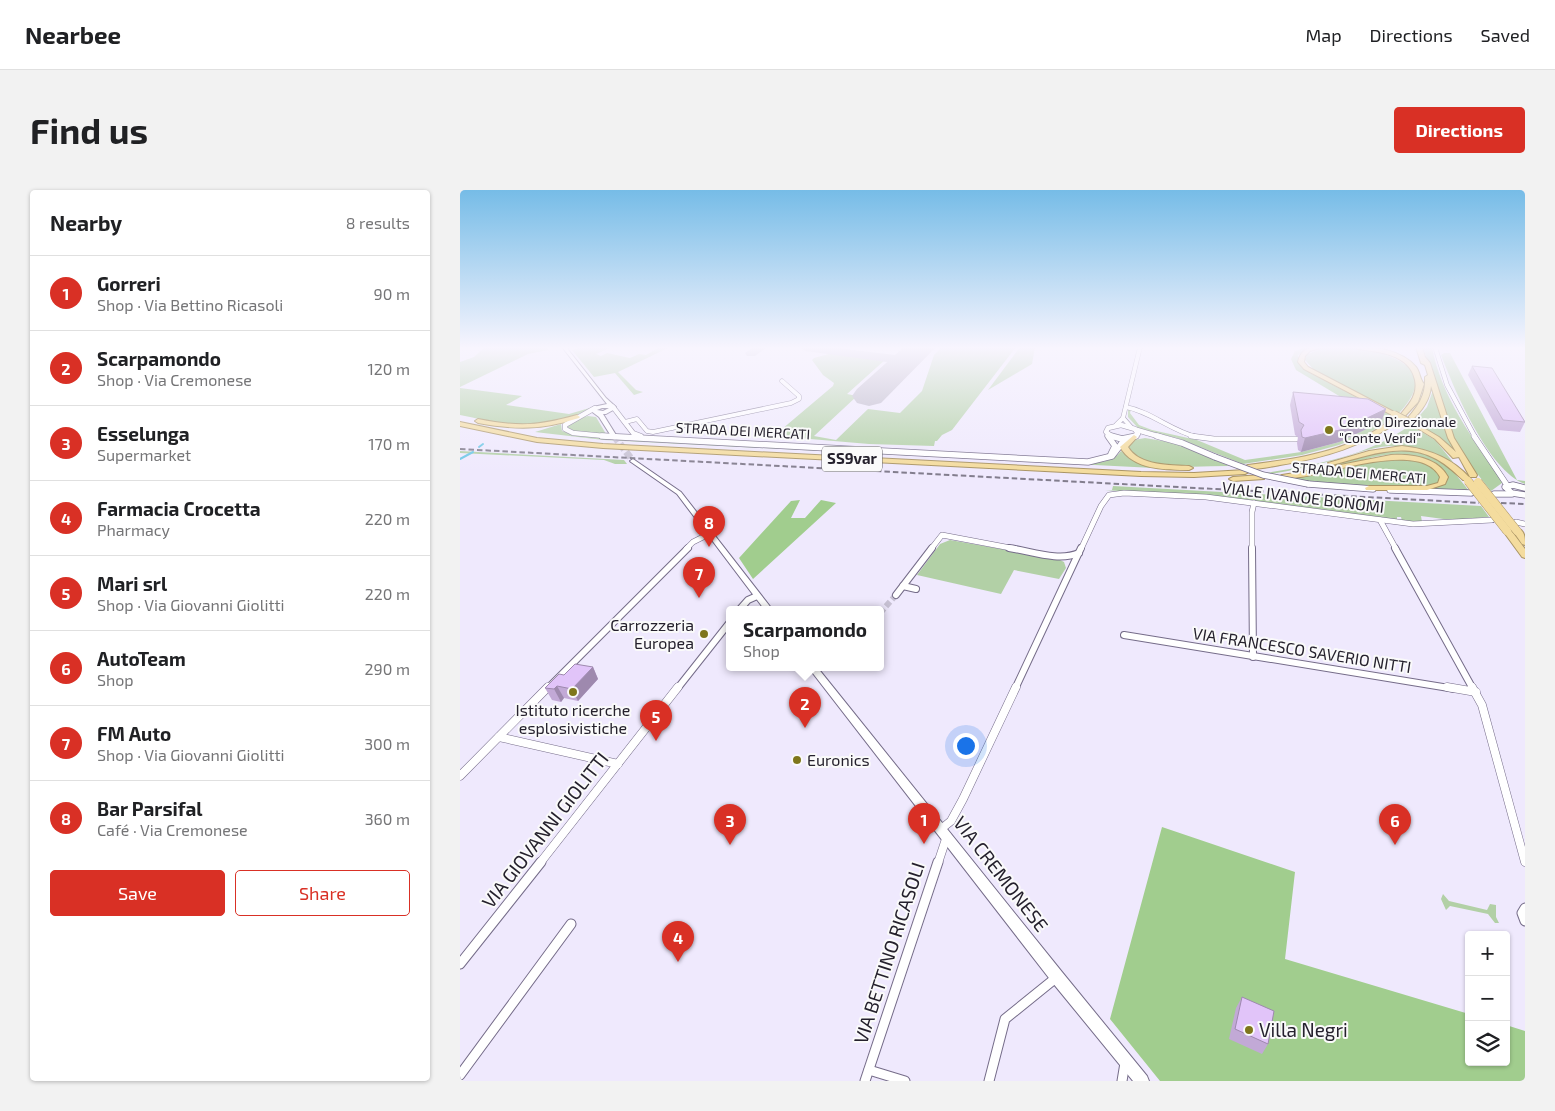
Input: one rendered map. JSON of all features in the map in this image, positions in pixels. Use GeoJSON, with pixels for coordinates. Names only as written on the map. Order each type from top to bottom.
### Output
{"type":"FeatureCollection","features":[{"type":"Feature","properties":{"kind":"highway"},"geometry":{"type":"LineString","coordinates":[[1346,389],[1442,443],[1471,479],[1516,527],[1525,542]]}},
{"type":"Feature","properties":{"kind":"highway"},"geometry":{"type":"LineString","coordinates":[[1247,472],[1261,475],[1345,452],[1381,438],[1420,408],[1428,389]]}},
{"type":"Feature","properties":{"kind":"highway"},"geometry":{"type":"LineString","coordinates":[[1435,389],[1453,442],[1471,479],[1506,531],[1525,555]]}},
{"type":"Feature","properties":{"kind":"highway"},"geometry":{"type":"LineString","coordinates":[[1247,472],[1337,450],[1376,434],[1404,420],[1420,390]]}},
{"type":"Feature","properties":{"kind":"highway"},"geometry":{"type":"LineString","coordinates":[[460,418],[525,428],[550,425],[577,417]]}},
{"type":"Feature","properties":{"kind":"highway","name":"SS9var"},"geometry":{"type":"LineString","coordinates":[[460,418],[545,436],[601,442],[1140,470],[1235,468],[1174,468],[1147,463],[1132,457],[1124,450],[1133,433]]}},
{"type":"Feature","properties":{"kind":"highway","name":"SS9var"},"geometry":{"type":"LineString","coordinates":[[460,424],[526,438],[603,446],[1084,471],[1186,479],[1247,472]]}},
{"type":"Feature","properties":{"kind":"highway"},"geometry":{"type":"LineString","coordinates":[[460,429],[526,438]]}},
{"type":"Feature","properties":{"kind":"highway"},"geometry":{"type":"LineString","coordinates":[[1369,488],[1430,488],[1441,484],[1444,477],[1438,469],[1428,463],[1410,457],[1394,456],[1320,472],[1278,476],[1378,450],[1394,448],[1420,451],[1440,458],[1471,479]]}},
{"type":"Feature","properties":{"kind":"main road"},"geometry":{"type":"LineString","coordinates":[[596,389],[611,409]]}},
{"type":"Feature","properties":{"kind":"main road"},"geometry":{"type":"LineString","coordinates":[[596,409],[602,404],[604,399]]}},
{"type":"Feature","properties":{"kind":"main road"},"geometry":{"type":"LineString","coordinates":[[596,409],[606,405],[611,409]]}},
{"type":"Feature","properties":{"kind":"main road"},"geometry":{"type":"LineString","coordinates":[[596,409],[615,436]]}},
{"type":"Feature","properties":{"kind":"main road"},"geometry":{"type":"LineString","coordinates":[[604,420],[605,415],[611,409]]}},
{"type":"Feature","properties":{"kind":"main road"},"geometry":{"type":"LineString","coordinates":[[633,461],[677,491],[765,606]]}},
{"type":"Feature","properties":{"kind":"main road","name":"VIA CREMONESE"},"geometry":{"type":"LineString","coordinates":[[815,671],[1142,1081]]}},
{"type":"Feature","properties":{"kind":"street"},"geometry":{"type":"LineString","coordinates":[[615,436],[628,432],[623,420],[636,419],[648,431],[653,432],[793,403],[800,396],[791,389]]}},
{"type":"Feature","properties":{"kind":"street"},"geometry":{"type":"LineString","coordinates":[[1108,435],[1106,430],[1116,425],[1123,418],[1130,389]]}},
{"type":"Feature","properties":{"kind":"street"},"geometry":{"type":"LineString","coordinates":[[1450,389],[1481,447],[1501,474],[1510,492],[1523,495]]}},
{"type":"Feature","properties":{"kind":"street"},"geometry":{"type":"LineString","coordinates":[[1126,407],[1141,410],[1178,432],[1191,436],[1296,439]]}},
{"type":"Feature","properties":{"kind":"street"},"geometry":{"type":"LineString","coordinates":[[577,417],[596,409]]}},
{"type":"Feature","properties":{"kind":"street","name":"STRADA DEI MERCATI"},"geometry":{"type":"LineString","coordinates":[[611,409],[634,434],[650,438],[1085,460],[1102,458],[1113,452],[1114,444],[1108,435]]}},
{"type":"Feature","properties":{"kind":"street","name":"STRADA DEI MERCATI"},"geometry":{"type":"LineString","coordinates":[[577,417],[566,424],[564,427],[566,430],[576,434],[1088,462],[1112,456],[1133,433]]}},
{"type":"Feature","properties":{"kind":"street"},"geometry":{"type":"LineString","coordinates":[[1123,418],[1133,433]]}},
{"type":"Feature","properties":{"kind":"street","name":"STRADA DEI MERCATI"},"geometry":{"type":"LineString","coordinates":[[1116,425],[1133,433],[1182,443],[1258,473],[1308,484],[1471,493]]}},
{"type":"Feature","properties":{"kind":"street","name":"STRADA DEI MERCATI"},"geometry":{"type":"LineString","coordinates":[[1108,435],[1115,438],[1133,433]]}},
{"type":"Feature","properties":{"kind":"street"},"geometry":{"type":"LineString","coordinates":[[1501,474],[1523,487]]}},
{"type":"Feature","properties":{"kind":"street"},"geometry":{"type":"LineString","coordinates":[[1523,487],[1506,486],[1493,493],[1523,495]]}},
{"type":"Feature","properties":{"kind":"street","name":"VIALE IVANOE BONOMI"},"geometry":{"type":"LineString","coordinates":[[1080,552],[1101,506],[1111,494],[1185,496],[1421,524],[1492,520]]}},
{"type":"Feature","properties":{"kind":"street"},"geometry":{"type":"LineString","coordinates":[[1253,656],[1252,512],[1254,504]]}},
{"type":"Feature","properties":{"kind":"street"},"geometry":{"type":"LineString","coordinates":[[1380,520],[1476,692],[1484,711],[1525,862]]}},
{"type":"Feature","properties":{"kind":"street"},"geometry":{"type":"LineString","coordinates":[[1516,527],[1525,524]]}},
{"type":"Feature","properties":{"kind":"street"},"geometry":{"type":"LineString","coordinates":[[460,776],[694,542],[709,534]]}},
{"type":"Feature","properties":{"kind":"street"},"geometry":{"type":"LineString","coordinates":[[896,595],[942,535],[1054,556],[1068,561],[1072,566],[1071,570]]}},
{"type":"Feature","properties":{"kind":"street"},"geometry":{"type":"LineString","coordinates":[[1054,556],[1072,556],[1080,552]]}},
{"type":"Feature","properties":{"kind":"street"},"geometry":{"type":"LineString","coordinates":[[944,833],[960,805],[1080,552]]}},
{"type":"Feature","properties":{"kind":"street"},"geometry":{"type":"LineString","coordinates":[[903,586],[916,589]]}},
{"type":"Feature","properties":{"kind":"street"},"geometry":{"type":"LineString","coordinates":[[743,606],[748,600],[757,596]]}},
{"type":"Feature","properties":{"kind":"street","name":"VIA GIOVANNI GIOLITTI"},"geometry":{"type":"LineString","coordinates":[[460,964],[726,627]]}},
{"type":"Feature","properties":{"kind":"street","name":"VIA FRANCESCO SAVERIO NITTI"},"geometry":{"type":"LineString","coordinates":[[1124,635],[1476,692]]}},
{"type":"Feature","properties":{"kind":"street"},"geometry":{"type":"LineString","coordinates":[[499,737],[618,764]]}},
{"type":"Feature","properties":{"kind":"street","name":"VIA BETTINO RICASOLI"},"geometry":{"type":"LineString","coordinates":[[865,1081],[944,833]]}},
{"type":"Feature","properties":{"kind":"street"},"geometry":{"type":"LineString","coordinates":[[1525,908],[1522,913],[1525,921]]}},
{"type":"Feature","properties":{"kind":"street"},"geometry":{"type":"LineString","coordinates":[[460,1075],[571,924]]}},
{"type":"Feature","properties":{"kind":"street"},"geometry":{"type":"LineString","coordinates":[[989,1081],[1005,1019],[1058,977]]}},
{"type":"Feature","properties":{"kind":"street"},"geometry":{"type":"LineString","coordinates":[[1122,1081],[1126,1059]]}},
{"type":"Feature","properties":{"kind":"street"},"geometry":{"type":"LineString","coordinates":[[869,1070],[905,1081]]}},
{"type":"Feature","properties":{"kind":"green space"},"geometry":{"type":"Polygon","coordinates":[[[460,389],[522,396],[506,405],[569,414],[593,407],[555,422],[533,426],[507,425],[460,415],[460,389]]]}},
{"type":"Feature","properties":{"kind":"green space"},"geometry":{"type":"Polygon","coordinates":[[[628,389],[643,392],[634,395],[628,389]]]}},
{"type":"Feature","properties":{"kind":"green space"},"geometry":{"type":"Polygon","coordinates":[[[830,389],[853,389],[847,394],[857,396],[814,436],[836,440],[868,409],[900,413],[923,389],[984,389],[952,430],[935,441],[934,446],[869,444],[775,436],[830,389]]]}},
{"type":"Feature","properties":{"kind":"green space"},"geometry":{"type":"Polygon","coordinates":[[[1327,389],[1340,389],[1394,417],[1369,433],[1339,445],[1302,455],[1243,464],[1177,438],[1139,429],[1128,417],[1128,409],[1131,409],[1130,413],[1139,425],[1152,430],[1197,440],[1245,460],[1301,452],[1339,442],[1364,411],[1327,389]]]}},
{"type":"Feature","properties":{"kind":"green space"},"geometry":{"type":"Polygon","coordinates":[[[1349,389],[1414,389],[1411,398],[1398,414],[1349,389]]]}},
{"type":"Feature","properties":{"kind":"green space"},"geometry":{"type":"Polygon","coordinates":[[[1437,389],[1445,389],[1459,417],[1502,479],[1502,483],[1491,491],[1467,461],[1454,440],[1437,389]]]}},
{"type":"Feature","properties":{"kind":"green space"},"geometry":{"type":"Polygon","coordinates":[[[1455,389],[1469,389],[1516,479],[1498,463],[1486,447],[1455,389]]]}},
{"type":"Feature","properties":{"kind":"green space"},"geometry":{"type":"Polygon","coordinates":[[[1433,390],[1454,450],[1437,436],[1414,422],[1427,407],[1433,390]]]}},
{"type":"Feature","properties":{"kind":"green space"},"geometry":{"type":"Polygon","coordinates":[[[588,416],[596,417],[606,434],[573,432],[567,427],[574,420],[588,416]]]}},
{"type":"Feature","properties":{"kind":"green space"},"geometry":{"type":"Polygon","coordinates":[[[561,424],[562,431],[576,435],[1084,463],[1109,460],[1121,451],[1132,459],[1154,468],[604,440],[535,432],[561,424]]]}},
{"type":"Feature","properties":{"kind":"green space"},"geometry":{"type":"Polygon","coordinates":[[[1410,425],[1435,440],[1453,462],[1431,453],[1390,446],[1366,450],[1335,460],[1299,469],[1271,474],[1266,473],[1341,458],[1359,452],[1394,436],[1410,425]]]}},
{"type":"Feature","properties":{"kind":"green space"},"geometry":{"type":"Polygon","coordinates":[[[1145,438],[1175,443],[1229,466],[1191,467],[1166,465],[1141,459],[1130,453],[1127,445],[1134,440],[1145,438]]]}},
{"type":"Feature","properties":{"kind":"green space"},"geometry":{"type":"Polygon","coordinates":[[[1395,449],[1420,453],[1438,460],[1461,480],[1469,491],[1433,489],[1446,483],[1447,475],[1444,471],[1417,458],[1397,454],[1377,456],[1294,474],[1377,452],[1395,449]]]}},
{"type":"Feature","properties":{"kind":"green space"},"geometry":{"type":"Polygon","coordinates":[[[460,451],[624,460],[627,464],[615,464],[604,460],[460,453],[460,451]]]}},
{"type":"Feature","properties":{"kind":"green space"},"geometry":{"type":"Polygon","coordinates":[[[1386,458],[1425,463],[1437,472],[1441,479],[1436,484],[1419,487],[1325,484],[1288,478],[1335,471],[1386,458]]]}},
{"type":"Feature","properties":{"kind":"green space"},"geometry":{"type":"Polygon","coordinates":[[[1113,486],[1481,506],[1489,517],[1451,520],[1421,516],[1422,522],[1402,521],[1401,517],[1397,517],[1397,520],[1231,499],[1105,490],[1112,490],[1113,486]]]}},
{"type":"Feature","properties":{"kind":"green space"},"geometry":{"type":"Polygon","coordinates":[[[800,500],[791,518],[805,518],[821,500],[836,503],[753,579],[739,558],[791,501],[800,500]]]}},
{"type":"Feature","properties":{"kind":"green space"},"geometry":{"type":"Polygon","coordinates":[[[950,540],[1058,559],[1064,562],[1066,568],[1059,579],[1014,570],[1001,594],[917,575],[940,544],[950,540]]]}},
{"type":"Feature","properties":{"kind":"green space"},"geometry":{"type":"Polygon","coordinates":[[[1162,827],[1295,872],[1285,959],[1465,1013],[1465,1066],[1510,1066],[1510,1026],[1525,1031],[1525,1081],[1160,1081],[1110,1019],[1162,827]]]}},
{"type":"Feature","properties":{"kind":"green space"},"geometry":{"type":"Polygon","coordinates":[[[1443,894],[1449,901],[1487,910],[1490,904],[1496,905],[1496,917],[1499,923],[1495,923],[1488,914],[1450,906],[1446,910],[1441,899],[1443,894]]]}},
{"type":"Feature","properties":{"kind":"building"},"geometry":{"type":"Polygon","coordinates":[[[1485,389],[1505,389],[1525,422],[1503,420],[1485,389]]]}},
{"type":"Feature","properties":{"kind":"building"},"geometry":{"type":"Polygon","coordinates":[[[1293,392],[1368,399],[1386,409],[1344,429],[1305,438],[1302,437],[1301,430],[1304,425],[1299,422],[1293,392]]]}},
{"type":"Feature","properties":{"kind":"building"},"geometry":{"type":"Polygon","coordinates":[[[575,664],[593,667],[572,689],[557,686],[554,689],[545,688],[559,674],[564,675],[575,664]]]}},
{"type":"Feature","properties":{"kind":"building"},"geometry":{"type":"Polygon","coordinates":[[[1242,997],[1274,1011],[1268,1044],[1235,1029],[1242,997]]]}},
{"type":"Feature","properties":{"kind":"waterway"},"geometry":{"type":"LineString","coordinates":[[479,447],[483,444]]}},
{"type":"Feature","properties":{"kind":"waterway"},"geometry":{"type":"LineString","coordinates":[[460,459],[473,452]]}},
{"type":"Feature","properties":{"kind":"runway"},"geometry":{"type":"LineString","coordinates":[[869,396],[877,389]]}},
{"type":"Feature","properties":{"kind":"tunnel"},"geometry":{"type":"LineString","coordinates":[[614,436],[633,461]]}},
{"type":"Feature","properties":{"kind":"tunnel"},"geometry":{"type":"LineString","coordinates":[[884,608],[896,595]]}},
{"type":"Feature","properties":{"kind":"railway"},"geometry":{"type":"LineString","coordinates":[[460,449],[1479,503]]}},
{"type":"Feature","properties":{"kind":"railway"},"geometry":{"type":"LineString","coordinates":[[1501,503],[1525,504]]}},
{"type":"Feature","properties":{"kind":"place","name":"Centro Direzionale \"Conte Verdi\""},"geometry":{"type":"Point","coordinates":[1329,430]}},
{"type":"Feature","properties":{"kind":"place","name":"Bar Parsifal"},"geometry":{"type":"Point","coordinates":[709,547]}},
{"type":"Feature","properties":{"kind":"place","name":"FM Auto"},"geometry":{"type":"Point","coordinates":[699,598]}},
{"type":"Feature","properties":{"kind":"place","name":"Carrozzeria Europea"},"geometry":{"type":"Point","coordinates":[704,634]}},
{"type":"Feature","properties":{"kind":"place","name":"Istituto ricerche esplosivistiche"},"geometry":{"type":"Point","coordinates":[573,692]}},
{"type":"Feature","properties":{"kind":"place","name":"Scarpamondo"},"geometry":{"type":"Point","coordinates":[805,728]}},
{"type":"Feature","properties":{"kind":"place","name":"Mari srl"},"geometry":{"type":"Point","coordinates":[656,741]}},
{"type":"Feature","properties":{"kind":"place","name":"Euronics"},"geometry":{"type":"Point","coordinates":[797,760]}},
{"type":"Feature","properties":{"kind":"place","name":"Gorreri"},"geometry":{"type":"Point","coordinates":[924,844]}},
{"type":"Feature","properties":{"kind":"place","name":"Esselunga"},"geometry":{"type":"Point","coordinates":[730,845]}},
{"type":"Feature","properties":{"kind":"place","name":"AutoTeam"},"geometry":{"type":"Point","coordinates":[1395,845]}},
{"type":"Feature","properties":{"kind":"place","name":"Farmacia Crocetta"},"geometry":{"type":"Point","coordinates":[678,962]}},
{"type":"Feature","properties":{"kind":"place","name":"Villa Negri"},"geometry":{"type":"Point","coordinates":[1249,1030]}}]}
